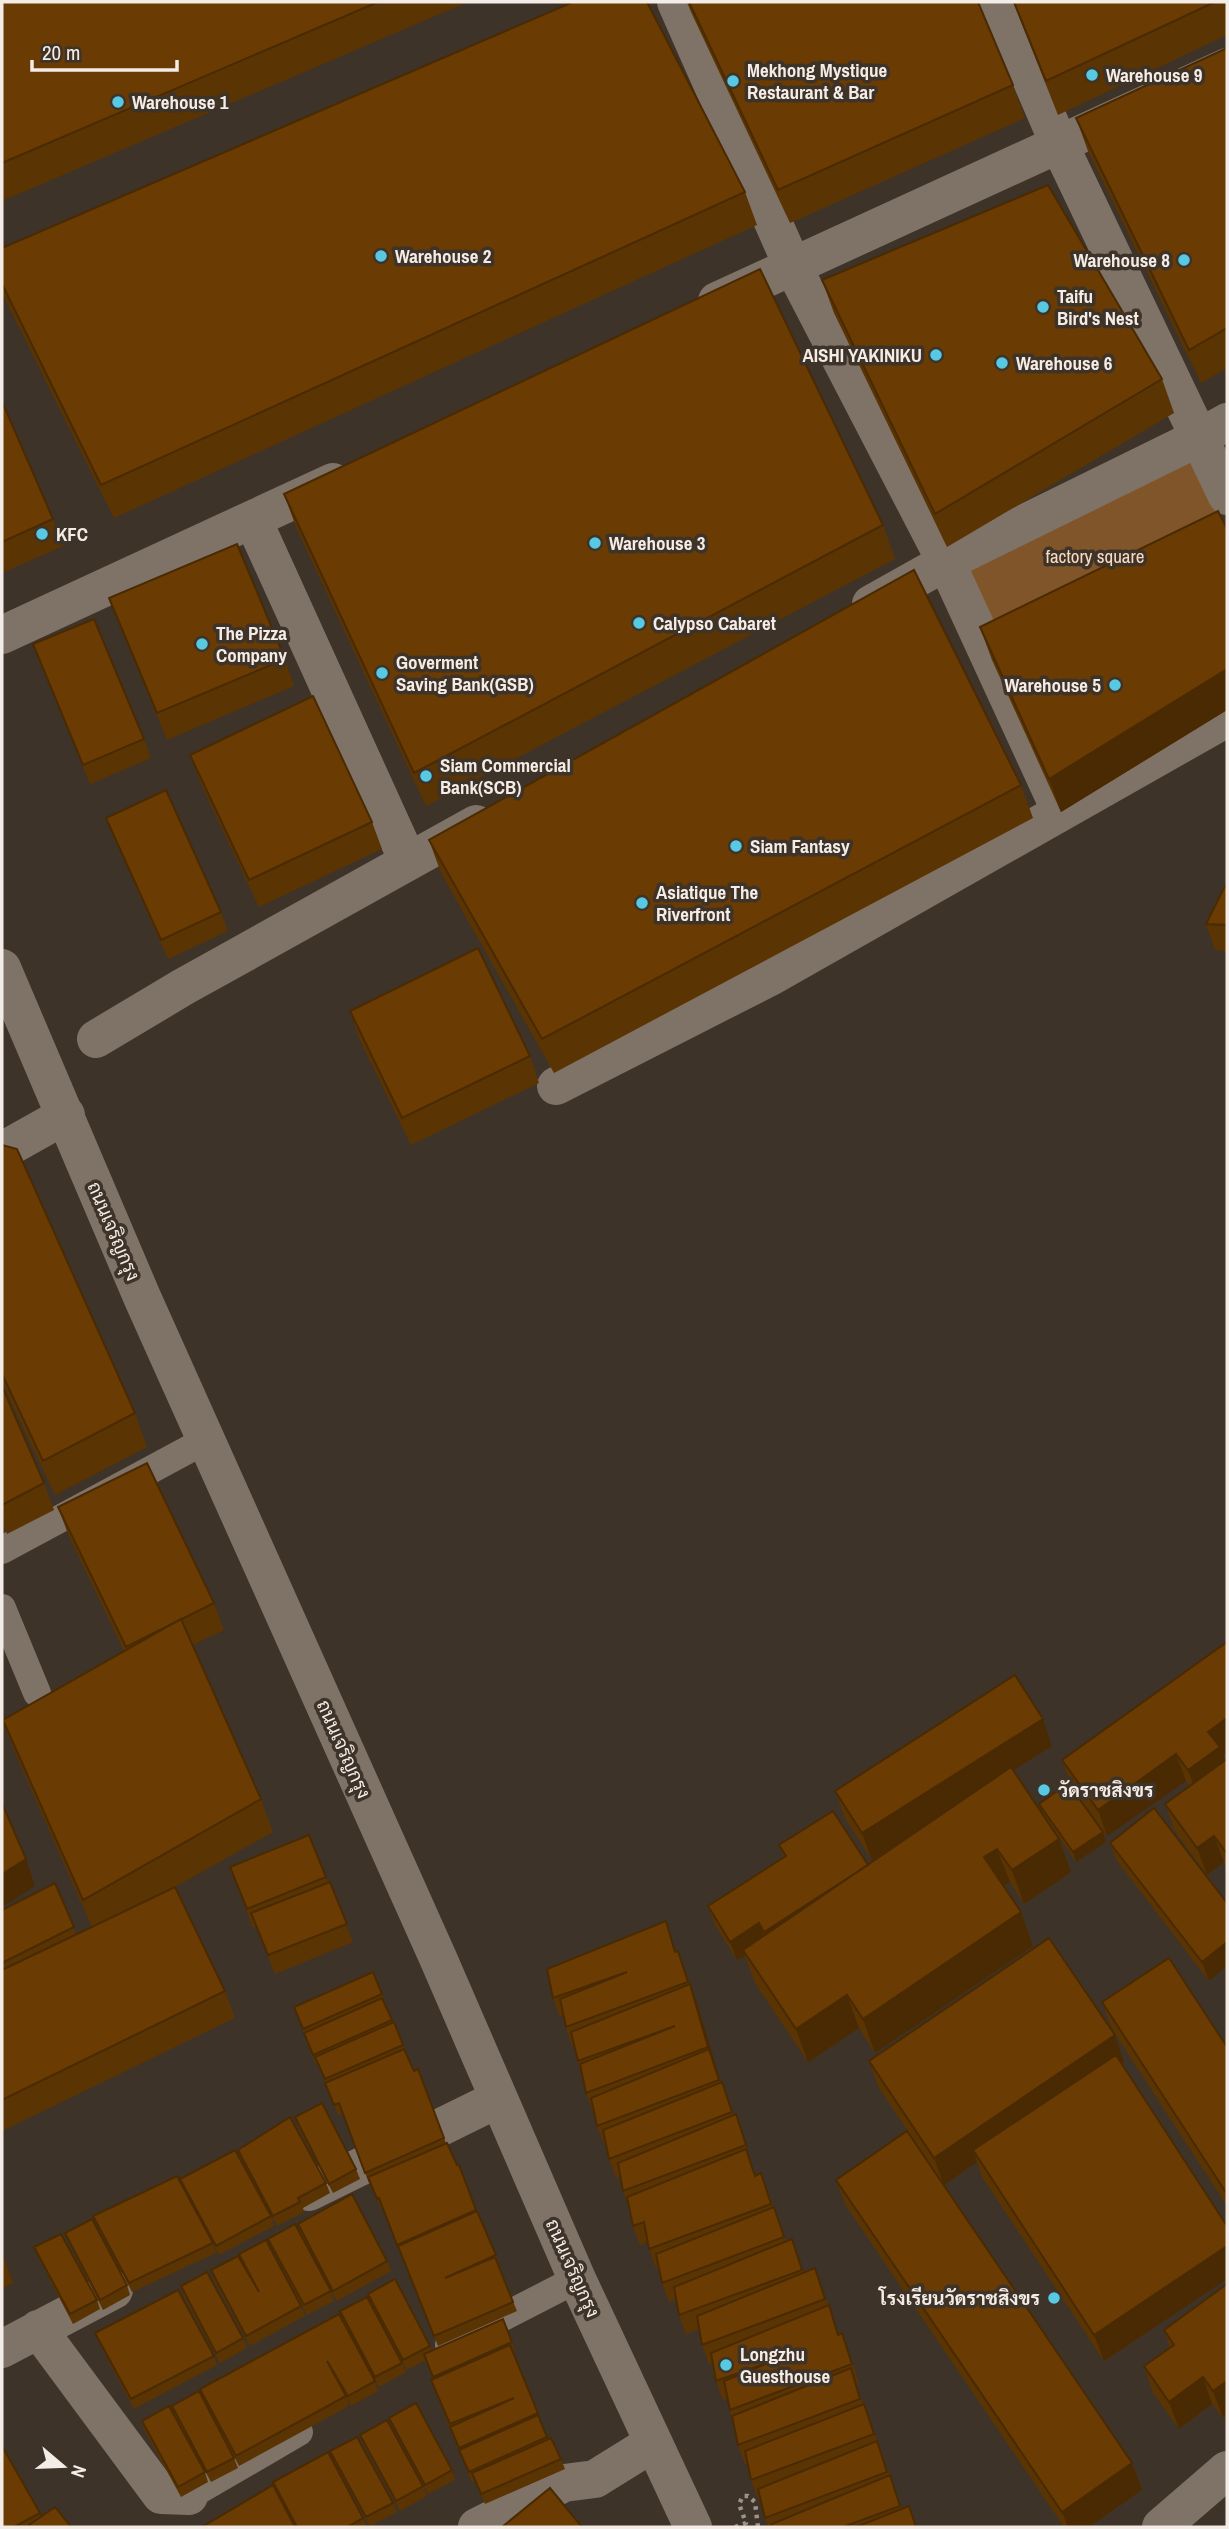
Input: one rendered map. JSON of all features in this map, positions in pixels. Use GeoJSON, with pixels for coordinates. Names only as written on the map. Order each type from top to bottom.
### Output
{"type":"FeatureCollection","features":[{"type":"Feature","properties":{"kind":"street"},"geometry":{"type":"LineString","coordinates":[[676,2],[792,265],[946,562],[1062,812]]}},
{"type":"Feature","properties":{"kind":"street"},"geometry":{"type":"LineString","coordinates":[[998,2],[1059,144],[1214,429],[1227,496]]}},
{"type":"Feature","properties":{"kind":"street"},"geometry":{"type":"LineString","coordinates":[[692,313],[1227,67]]}},
{"type":"Feature","properties":{"kind":"street"},"geometry":{"type":"LineString","coordinates":[[836,623],[946,562],[1214,429]]}},
{"type":"Feature","properties":{"kind":"street"},"geometry":{"type":"LineString","coordinates":[[2,635],[366,467]]}},
{"type":"Feature","properties":{"kind":"street"},"geometry":{"type":"LineString","coordinates":[[253,520],[408,861]]}},
{"type":"Feature","properties":{"kind":"street"},"geometry":{"type":"LineString","coordinates":[[556,1086],[772,976],[1227,718]]}},
{"type":"Feature","properties":{"kind":"street"},"geometry":{"type":"LineString","coordinates":[[96,1039],[183,987],[506,807]]}},
{"type":"Feature","properties":{"kind":"street","name":"ถนนเจริญกรุง"},"geometry":{"type":"LineString","coordinates":[[2,968],[142,1297],[578,2279],[693,2527]]}},
{"type":"Feature","properties":{"kind":"street"},"geometry":{"type":"LineString","coordinates":[[2,1151],[66,1115]]}},
{"type":"Feature","properties":{"kind":"street"},"geometry":{"type":"LineString","coordinates":[[277,2208],[498,2099]]}},
{"type":"Feature","properties":{"kind":"street"},"geometry":{"type":"LineString","coordinates":[[2,2349],[144,2274]]}},
{"type":"Feature","properties":{"kind":"street"},"geometry":{"type":"LineString","coordinates":[[38,2329],[161,2495],[189,2496]]}},
{"type":"Feature","properties":{"kind":"street"},"geometry":{"type":"LineString","coordinates":[[533,2527],[595,2479],[653,2443]]}},
{"type":"Feature","properties":{"kind":"street"},"geometry":{"type":"LineString","coordinates":[[1161,2527],[1227,2470]]}},
{"type":"Feature","properties":{"kind":"street"},"geometry":{"type":"LineString","coordinates":[[477,2527],[564,2483],[595,2479]]}},
{"type":"Feature","properties":{"kind":"lane"},"geometry":{"type":"LineString","coordinates":[[2,1550],[206,1440]]}},
{"type":"Feature","properties":{"kind":"lane"},"geometry":{"type":"LineString","coordinates":[[2,1608],[37,1693]]}},
{"type":"Feature","properties":{"kind":"lane"},"geometry":{"type":"LineString","coordinates":[[422,2361],[578,2279]]}},
{"type":"Feature","properties":{"kind":"lane"},"geometry":{"type":"LineString","coordinates":[[189,2496],[317,2421]]}},
{"type":"Feature","properties":{"kind":"path"},"geometry":{"type":"LineString","coordinates":[[746,2523],[738,2504],[743,2496],[748,2496],[755,2502],[758,2527]]}},
{"type":"Feature","properties":{"kind":"green space","name":"factory square"},"geometry":{"type":"Polygon","coordinates":[[[1192,450],[1227,529],[992,660],[951,574],[1192,450]]]}},
{"type":"Feature","properties":{"kind":"building","name":"Warehouse 1"},"geometry":{"type":"Polygon","coordinates":[[[2,2],[378,2],[2,163],[2,2]]]}},
{"type":"Feature","properties":{"kind":"building","name":"Warehouse 2"},"geometry":{"type":"Polygon","coordinates":[[[573,2],[647,2],[745,192],[101,485],[2,284],[2,248],[573,2]]]}},
{"type":"Feature","properties":{"kind":"building"},"geometry":{"type":"Polygon","coordinates":[[[689,2],[978,2],[1013,85],[778,190],[689,2]]]}},
{"type":"Feature","properties":{"kind":"building"},"geometry":{"type":"Polygon","coordinates":[[[1014,2],[1215,2],[1046,81],[1014,2]]]}},
{"type":"Feature","properties":{"kind":"building","name":"Warehouse 8"},"geometry":{"type":"Polygon","coordinates":[[[1227,48],[1227,328],[1189,350],[1076,118],[1227,48]]]}},
{"type":"Feature","properties":{"kind":"building","name":"Warehouse 6"},"geometry":{"type":"Polygon","coordinates":[[[1048,185],[1162,379],[935,514],[822,280],[1048,185]]]}},
{"type":"Feature","properties":{"kind":"building","name":"Warehouse 3"},"geometry":{"type":"Polygon","coordinates":[[[760,269],[883,525],[414,773],[284,494],[760,269]]]}},
{"type":"Feature","properties":{"kind":"building"},"geometry":{"type":"Polygon","coordinates":[[[4,406],[53,519],[2,542],[2,407],[4,406]]]}},
{"type":"Feature","properties":{"kind":"building","name":"Warehouse 5"},"geometry":{"type":"Polygon","coordinates":[[[1218,511],[1227,529],[1227,669],[1049,779],[980,627],[1218,511]]]}},
{"type":"Feature","properties":{"kind":"building"},"geometry":{"type":"Polygon","coordinates":[[[237,544],[285,659],[157,713],[109,598],[237,544]]]}},
{"type":"Feature","properties":{"kind":"building","name":"Siam Fantasy"},"geometry":{"type":"Polygon","coordinates":[[[914,570],[1021,785],[542,1039],[429,840],[914,570]]]}},
{"type":"Feature","properties":{"kind":"building"},"geometry":{"type":"Polygon","coordinates":[[[94,619],[144,739],[83,765],[33,644],[94,619]]]}},
{"type":"Feature","properties":{"kind":"building"},"geometry":{"type":"Polygon","coordinates":[[[313,696],[372,822],[249,880],[190,755],[313,696]]]}},
{"type":"Feature","properties":{"kind":"building"},"geometry":{"type":"Polygon","coordinates":[[[166,790],[221,912],[161,940],[106,818],[166,790]]]}},
{"type":"Feature","properties":{"kind":"building"},"geometry":{"type":"Polygon","coordinates":[[[1227,882],[1227,925],[1206,924],[1227,882]]]}},
{"type":"Feature","properties":{"kind":"building"},"geometry":{"type":"Polygon","coordinates":[[[478,948],[530,1056],[402,1118],[350,1011],[478,948]]]}},
{"type":"Feature","properties":{"kind":"building"},"geometry":{"type":"Polygon","coordinates":[[[2,1145],[17,1149],[135,1413],[43,1461],[2,1374],[2,1145]]]}},
{"type":"Feature","properties":{"kind":"building"},"geometry":{"type":"Polygon","coordinates":[[[2,1386],[44,1483],[2,1505],[2,1386]]]}},
{"type":"Feature","properties":{"kind":"building"},"geometry":{"type":"Polygon","coordinates":[[[147,1463],[214,1603],[126,1647],[58,1507],[147,1463]]]}},
{"type":"Feature","properties":{"kind":"building"},"geometry":{"type":"Polygon","coordinates":[[[181,1619],[261,1799],[83,1900],[3,1720],[181,1619]]]}},
{"type":"Feature","properties":{"kind":"building"},"geometry":{"type":"Polygon","coordinates":[[[1227,1642],[1227,1718],[1208,1732],[1220,1747],[1188,1770],[1176,1754],[1098,1810],[1062,1760],[1227,1642]]]}},
{"type":"Feature","properties":{"kind":"building"},"geometry":{"type":"Polygon","coordinates":[[[1015,1675],[1043,1719],[862,1833],[835,1791],[1015,1675]]]}},
{"type":"Feature","properties":{"kind":"building"},"geometry":{"type":"Polygon","coordinates":[[[1227,1759],[1227,1854],[1214,1836],[1197,1848],[1165,1804],[1227,1759]]]}},
{"type":"Feature","properties":{"kind":"building"},"geometry":{"type":"Polygon","coordinates":[[[1011,1767],[1059,1839],[1012,1870],[997,1849],[984,1857],[1021,1912],[863,2019],[847,1995],[796,2029],[743,1950],[1011,1767]]]}},
{"type":"Feature","properties":{"kind":"building"},"geometry":{"type":"Polygon","coordinates":[[[1068,1783],[1103,1832],[1073,1852],[1039,1804],[1068,1783]]]}},
{"type":"Feature","properties":{"kind":"building"},"geometry":{"type":"Polygon","coordinates":[[[2,1803],[26,1859],[2,1874],[2,1803]]]}},
{"type":"Feature","properties":{"kind":"building"},"geometry":{"type":"Polygon","coordinates":[[[1154,1808],[1227,1903],[1227,1942],[1202,1962],[1110,1843],[1154,1808]]]}},
{"type":"Feature","properties":{"kind":"building"},"geometry":{"type":"Polygon","coordinates":[[[833,1811],[868,1865],[764,1932],[759,1923],[730,1942],[708,1906],[786,1856],[779,1845],[833,1811]]]}},
{"type":"Feature","properties":{"kind":"building"},"geometry":{"type":"Polygon","coordinates":[[[309,1835],[326,1877],[247,1909],[230,1867],[309,1835]]]}},
{"type":"Feature","properties":{"kind":"building"},"geometry":{"type":"Polygon","coordinates":[[[330,1882],[347,1924],[268,1955],[251,1913],[330,1882]]]}},
{"type":"Feature","properties":{"kind":"building"},"geometry":{"type":"Polygon","coordinates":[[[55,1883],[74,1927],[2,1963],[2,1910],[55,1883]]]}},
{"type":"Feature","properties":{"kind":"building"},"geometry":{"type":"Polygon","coordinates":[[[175,1887],[225,1991],[2,2100],[2,1970],[175,1887]]]}},
{"type":"Feature","properties":{"kind":"building"},"geometry":{"type":"Polygon","coordinates":[[[666,1921],[688,1982],[566,2027],[560,1999],[627,1972],[553,1998],[547,1969],[666,1921]]]}},
{"type":"Feature","properties":{"kind":"building"},"geometry":{"type":"Polygon","coordinates":[[[1049,1938],[1115,2035],[934,2158],[869,2061],[1049,1938]]]}},
{"type":"Feature","properties":{"kind":"building"},"geometry":{"type":"Polygon","coordinates":[[[1169,1958],[1227,2047],[1227,2194],[1102,2002],[1169,1958]]]}},
{"type":"Feature","properties":{"kind":"building"},"geometry":{"type":"Polygon","coordinates":[[[373,1972],[382,1994],[303,2029],[294,2007],[373,1972]]]}},
{"type":"Feature","properties":{"kind":"building"},"geometry":{"type":"Polygon","coordinates":[[[690,1984],[708,2047],[586,2093],[580,2064],[675,2026],[578,2061],[571,2032],[690,1984]]]}},
{"type":"Feature","properties":{"kind":"building"},"geometry":{"type":"Polygon","coordinates":[[[382,1998],[392,2020],[313,2055],[304,2033],[382,1998]]]}},
{"type":"Feature","properties":{"kind":"building"},"geometry":{"type":"Polygon","coordinates":[[[394,2022],[403,2045],[325,2079],[315,2057],[394,2022]]]}},
{"type":"Feature","properties":{"kind":"building"},"geometry":{"type":"Polygon","coordinates":[[[404,2049],[414,2071],[418,2069],[444,2138],[365,2173],[339,2103],[334,2105],[325,2083],[404,2049]]]}},
{"type":"Feature","properties":{"kind":"building"},"geometry":{"type":"Polygon","coordinates":[[[709,2049],[719,2080],[597,2126],[591,2098],[709,2049]]]}},
{"type":"Feature","properties":{"kind":"building"},"geometry":{"type":"Polygon","coordinates":[[[1116,2055],[1227,2226],[1227,2246],[1094,2335],[973,2150],[1116,2055]]]}},
{"type":"Feature","properties":{"kind":"building"},"geometry":{"type":"Polygon","coordinates":[[[722,2082],[732,2112],[609,2159],[603,2130],[722,2082]]]}},
{"type":"Feature","properties":{"kind":"building"},"geometry":{"type":"Polygon","coordinates":[[[322,2103],[356,2169],[329,2184],[295,2117],[322,2103]]]}},
{"type":"Feature","properties":{"kind":"building"},"geometry":{"type":"Polygon","coordinates":[[[736,2114],[746,2145],[623,2191],[618,2163],[736,2114]]]}},
{"type":"Feature","properties":{"kind":"building"},"geometry":{"type":"Polygon","coordinates":[[[290,2117],[326,2183],[298,2198],[300,2202],[273,2216],[238,2150],[290,2117]]]}},
{"type":"Feature","properties":{"kind":"building"},"geometry":{"type":"Polygon","coordinates":[[[907,2131],[1132,2463],[1062,2512],[836,2180],[907,2131]]]}},
{"type":"Feature","properties":{"kind":"building"},"geometry":{"type":"Polygon","coordinates":[[[447,2143],[459,2165],[476,2210],[397,2245],[368,2177],[447,2143]]]}},
{"type":"Feature","properties":{"kind":"building"},"geometry":{"type":"Polygon","coordinates":[[[746,2149],[755,2176],[761,2173],[771,2204],[649,2249],[644,2222],[633,2226],[627,2197],[746,2149]]]}},
{"type":"Feature","properties":{"kind":"building"},"geometry":{"type":"Polygon","coordinates":[[[235,2150],[271,2216],[216,2246],[180,2179],[235,2150]]]}},
{"type":"Feature","properties":{"kind":"building"},"geometry":{"type":"Polygon","coordinates":[[[177,2176],[213,2243],[129,2283],[93,2216],[177,2176]]]}},
{"type":"Feature","properties":{"kind":"building"},"geometry":{"type":"Polygon","coordinates":[[[352,2194],[387,2261],[333,2291],[298,2224],[352,2194]]]}},
{"type":"Feature","properties":{"kind":"building"},"geometry":{"type":"Polygon","coordinates":[[[774,2207],[784,2237],[662,2283],[656,2254],[774,2207]]]}},
{"type":"Feature","properties":{"kind":"building"},"geometry":{"type":"Polygon","coordinates":[[[477,2211],[496,2255],[445,2278],[495,2257],[513,2302],[434,2336],[398,2246],[477,2211]]]}},
{"type":"Feature","properties":{"kind":"building"},"geometry":{"type":"Polygon","coordinates":[[[92,2219],[127,2285],[100,2300],[65,2233],[92,2219]]]}},
{"type":"Feature","properties":{"kind":"building"},"geometry":{"type":"Polygon","coordinates":[[[295,2224],[331,2291],[304,2305],[268,2239],[295,2224]]]}},
{"type":"Feature","properties":{"kind":"building"},"geometry":{"type":"Polygon","coordinates":[[[61,2234],[97,2300],[70,2314],[34,2247],[61,2234]]]}},
{"type":"Feature","properties":{"kind":"building"},"geometry":{"type":"Polygon","coordinates":[[[792,2239],[802,2270],[679,2315],[674,2287],[792,2239]]]}},
{"type":"Feature","properties":{"kind":"building"},"geometry":{"type":"Polygon","coordinates":[[[266,2240],[301,2306],[246,2336],[211,2270],[238,2256],[259,2292],[239,2254],[266,2240]]]}},
{"type":"Feature","properties":{"kind":"building"},"geometry":{"type":"Polygon","coordinates":[[[815,2268],[825,2299],[702,2345],[697,2316],[815,2268]]]}},
{"type":"Feature","properties":{"kind":"building"},"geometry":{"type":"Polygon","coordinates":[[[207,2272],[243,2338],[216,2353],[181,2286],[207,2272]]]}},
{"type":"Feature","properties":{"kind":"building"},"geometry":{"type":"Polygon","coordinates":[[[395,2279],[430,2346],[403,2360],[368,2294],[395,2279]]]}},
{"type":"Feature","properties":{"kind":"building"},"geometry":{"type":"Polygon","coordinates":[[[1227,2284],[1227,2381],[1213,2391],[1203,2377],[1169,2402],[1144,2366],[1174,2345],[1164,2330],[1227,2284]]]}},
{"type":"Feature","properties":{"kind":"building"},"geometry":{"type":"Polygon","coordinates":[[[178,2290],[214,2356],[131,2399],[95,2333],[178,2290]]]}},
{"type":"Feature","properties":{"kind":"building"},"geometry":{"type":"Polygon","coordinates":[[[367,2297],[402,2363],[375,2377],[340,2311],[367,2297]]]}},
{"type":"Feature","properties":{"kind":"building"},"geometry":{"type":"Polygon","coordinates":[[[829,2305],[838,2335],[842,2333],[852,2364],[730,2410],[724,2381],[778,2359],[716,2381],[711,2353],[829,2305]]]}},
{"type":"Feature","properties":{"kind":"building"},"geometry":{"type":"Polygon","coordinates":[[[339,2314],[375,2381],[348,2396],[327,2361],[346,2396],[236,2456],[200,2389],[339,2314]]]}},
{"type":"Feature","properties":{"kind":"building"},"geometry":{"type":"Polygon","coordinates":[[[503,2319],[512,2342],[433,2377],[424,2354],[503,2319]]]}},
{"type":"Feature","properties":{"kind":"building"},"geometry":{"type":"Polygon","coordinates":[[[510,2345],[538,2413],[459,2448],[450,2427],[514,2398],[450,2424],[431,2380],[510,2345]]]}},
{"type":"Feature","properties":{"kind":"building"},"geometry":{"type":"Polygon","coordinates":[[[851,2368],[860,2399],[738,2445],[732,2416],[851,2368]]]}},
{"type":"Feature","properties":{"kind":"building"},"geometry":{"type":"Polygon","coordinates":[[[199,2391],[234,2458],[207,2472],[172,2406],[199,2391]]]}},
{"type":"Feature","properties":{"kind":"building"},"geometry":{"type":"Polygon","coordinates":[[[416,2403],[452,2470],[425,2485],[389,2418],[416,2403]]]}},
{"type":"Feature","properties":{"kind":"building"},"geometry":{"type":"Polygon","coordinates":[[[864,2404],[874,2434],[751,2480],[745,2451],[864,2404]]]}},
{"type":"Feature","properties":{"kind":"building"},"geometry":{"type":"Polygon","coordinates":[[[169,2406],[205,2472],[178,2487],[142,2421],[169,2406]]]}},
{"type":"Feature","properties":{"kind":"building"},"geometry":{"type":"Polygon","coordinates":[[[538,2415],[547,2437],[469,2472],[459,2450],[538,2415]]]}},
{"type":"Feature","properties":{"kind":"building"},"geometry":{"type":"Polygon","coordinates":[[[387,2420],[423,2486],[396,2501],[360,2435],[387,2420]]]}},
{"type":"Feature","properties":{"kind":"building"},"geometry":{"type":"Polygon","coordinates":[[[357,2437],[393,2503],[366,2517],[330,2451],[357,2437]]]}},
{"type":"Feature","properties":{"kind":"building"},"geometry":{"type":"Polygon","coordinates":[[[551,2438],[561,2459],[481,2494],[472,2473],[551,2438]]]}},
{"type":"Feature","properties":{"kind":"building"},"geometry":{"type":"Polygon","coordinates":[[[877,2441],[887,2472],[765,2518],[758,2489],[877,2441]]]}},
{"type":"Feature","properties":{"kind":"building"},"geometry":{"type":"Polygon","coordinates":[[[2,2446],[40,2513],[14,2527],[2,2527],[2,2446]]]}},
{"type":"Feature","properties":{"kind":"building"},"geometry":{"type":"Polygon","coordinates":[[[328,2452],[363,2518],[347,2527],[297,2527],[273,2482],[328,2452]]]}},
{"type":"Feature","properties":{"kind":"building"},"geometry":{"type":"Polygon","coordinates":[[[890,2475],[900,2506],[843,2527],[772,2527],[772,2524],[890,2475]]]}},
{"type":"Feature","properties":{"kind":"building"},"geometry":{"type":"Polygon","coordinates":[[[273,2485],[295,2527],[202,2527],[273,2485]]]}},
{"type":"Feature","properties":{"kind":"building"},"geometry":{"type":"Polygon","coordinates":[[[550,2488],[582,2527],[502,2527],[550,2488]]]}},
{"type":"Feature","properties":{"kind":"building"},"geometry":{"type":"Polygon","coordinates":[[[909,2506],[916,2527],[856,2527],[909,2506]]]}},
{"type":"Feature","properties":{"kind":"building"},"geometry":{"type":"Polygon","coordinates":[[[55,2507],[71,2527],[29,2525],[55,2507]]]}},
{"type":"Feature","properties":{"kind":"place","name":"Warehouse 9"},"geometry":{"type":"Point","coordinates":[1092,75]}},
{"type":"Feature","properties":{"kind":"place","name":"Mekhong Mystique Restaurant & Bar"},"geometry":{"type":"Point","coordinates":[733,81]}},
{"type":"Feature","properties":{"kind":"place","name":"Warehouse 1"},"geometry":{"type":"Point","coordinates":[118,102]}},
{"type":"Feature","properties":{"kind":"place","name":"Warehouse 2"},"geometry":{"type":"Point","coordinates":[381,256]}},
{"type":"Feature","properties":{"kind":"place","name":"Warehouse 8"},"geometry":{"type":"Point","coordinates":[1184,260]}},
{"type":"Feature","properties":{"kind":"place","name":"Taifu Bird's Nest"},"geometry":{"type":"Point","coordinates":[1043,307]}},
{"type":"Feature","properties":{"kind":"place","name":"AISHI YAKINIKU"},"geometry":{"type":"Point","coordinates":[936,355]}},
{"type":"Feature","properties":{"kind":"place","name":"Warehouse 6"},"geometry":{"type":"Point","coordinates":[1002,363]}},
{"type":"Feature","properties":{"kind":"place","name":"KFC"},"geometry":{"type":"Point","coordinates":[42,534]}},
{"type":"Feature","properties":{"kind":"place","name":"Warehouse 3"},"geometry":{"type":"Point","coordinates":[595,543]}},
{"type":"Feature","properties":{"kind":"place","name":"Calypso Cabaret"},"geometry":{"type":"Point","coordinates":[639,623]}},
{"type":"Feature","properties":{"kind":"place","name":"The Pizza Company"},"geometry":{"type":"Point","coordinates":[202,644]}},
{"type":"Feature","properties":{"kind":"place","name":"Goverment Saving Bank(GSB)"},"geometry":{"type":"Point","coordinates":[382,673]}},
{"type":"Feature","properties":{"kind":"place","name":"Warehouse 5"},"geometry":{"type":"Point","coordinates":[1115,685]}},
{"type":"Feature","properties":{"kind":"place","name":"Siam Commercial Bank(SCB)"},"geometry":{"type":"Point","coordinates":[426,776]}},
{"type":"Feature","properties":{"kind":"place","name":"Siam Fantasy"},"geometry":{"type":"Point","coordinates":[736,846]}},
{"type":"Feature","properties":{"kind":"place","name":"Asiatique The Riverfront"},"geometry":{"type":"Point","coordinates":[642,903]}},
{"type":"Feature","properties":{"kind":"place","name":"วัดราชสิงขร"},"geometry":{"type":"Point","coordinates":[1044,1790]}},
{"type":"Feature","properties":{"kind":"place","name":"โรงเรียนวัดราชสิงขร"},"geometry":{"type":"Point","coordinates":[1054,2298]}},
{"type":"Feature","properties":{"kind":"place","name":"Longzhu Guesthouse"},"geometry":{"type":"Point","coordinates":[726,2365]}}]}
